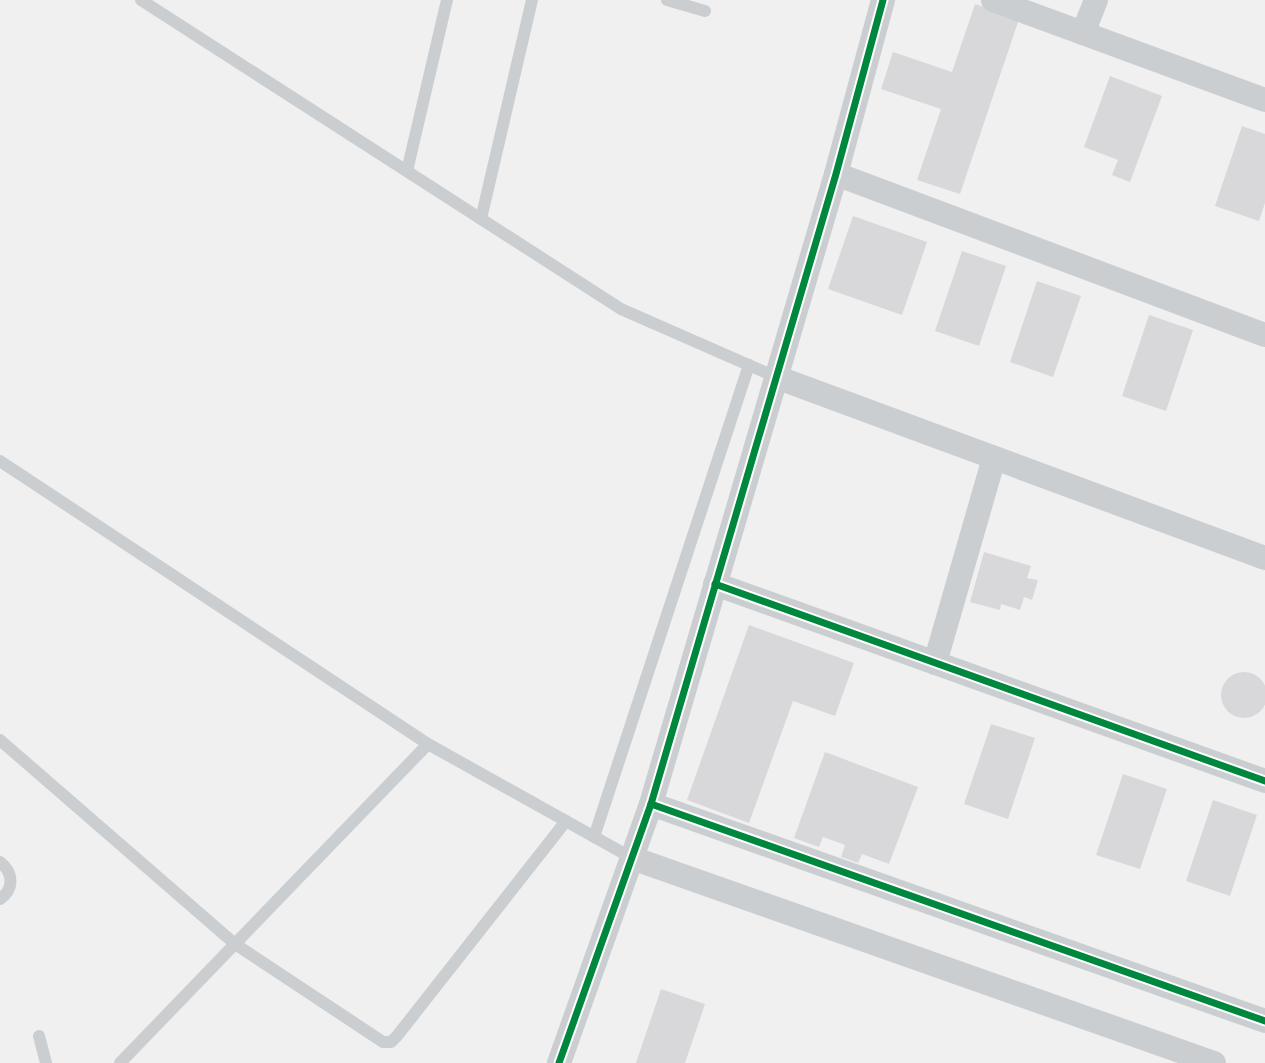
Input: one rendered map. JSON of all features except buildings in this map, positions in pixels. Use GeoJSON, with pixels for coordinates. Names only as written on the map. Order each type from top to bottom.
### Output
{"type":"FeatureCollection","features":[{"type":"Feature","properties":{"kind":"street"},"geometry":{"type":"LineString","coordinates":[[568,1061],[651,804],[836,174],[883,0]]}},
{"type":"Feature","properties":{"kind":"street"},"geometry":{"type":"LineString","coordinates":[[993,0],[1265,100]]}},
{"type":"Feature","properties":{"kind":"street"},"geometry":{"type":"LineString","coordinates":[[1083,33],[1096,0]]}},
{"type":"Feature","properties":{"kind":"street"},"geometry":{"type":"LineString","coordinates":[[836,174],[1265,335]]}},
{"type":"Feature","properties":{"kind":"street"},"geometry":{"type":"LineString","coordinates":[[776,377],[1265,558]]}},
{"type":"Feature","properties":{"kind":"street"},"geometry":{"type":"LineString","coordinates":[[935,663],[994,458]]}},
{"type":"Feature","properties":{"kind":"street"},"geometry":{"type":"LineString","coordinates":[[715,584],[935,663],[1263,775]]}},
{"type":"Feature","properties":{"kind":"street"},"geometry":{"type":"LineString","coordinates":[[651,804],[1265,1021]]}},
{"type":"Feature","properties":{"kind":"street"},"geometry":{"type":"LineString","coordinates":[[632,858],[1214,1063]]}},
{"type":"Feature","properties":{"kind":"lane"},"geometry":{"type":"LineString","coordinates":[[141,0],[621,309],[776,377]]}},
{"type":"Feature","properties":{"kind":"lane"},"geometry":{"type":"LineString","coordinates":[[407,171],[447,0]]}},
{"type":"Feature","properties":{"kind":"lane"},"geometry":{"type":"LineString","coordinates":[[481,219],[532,0]]}},
{"type":"Feature","properties":{"kind":"lane"},"geometry":{"type":"LineString","coordinates":[[667,0],[705,11]]}},
{"type":"Feature","properties":{"kind":"lane"},"geometry":{"type":"LineString","coordinates":[[594,836],[749,365]]}},
{"type":"Feature","properties":{"kind":"lane"},"geometry":{"type":"LineString","coordinates":[[0,461],[428,744],[632,858]]}},
{"type":"Feature","properties":{"kind":"lane"},"geometry":{"type":"LineString","coordinates":[[0,740],[235,944],[383,1042],[391,1042],[566,821]]}},
{"type":"Feature","properties":{"kind":"lane"},"geometry":{"type":"LineString","coordinates":[[120,1063],[428,744]]}},
{"type":"Feature","properties":{"kind":"lane"},"geometry":{"type":"LineString","coordinates":[[0,862],[11,877],[8,891],[0,899]]}},
{"type":"Feature","properties":{"kind":"lane"},"geometry":{"type":"LineString","coordinates":[[39,1035],[46,1063]]}},
{"type":"Feature","properties":{"kind":"cycle path"},"geometry":{"type":"LineString","coordinates":[[559,1063],[651,804],[836,174],[883,0]]}},
{"type":"Feature","properties":{"kind":"cycle path"},"geometry":{"type":"LineString","coordinates":[[715,584],[1265,781]]}},
{"type":"Feature","properties":{"kind":"cycle path"},"geometry":{"type":"LineString","coordinates":[[651,804],[1265,1021]]}}]}
